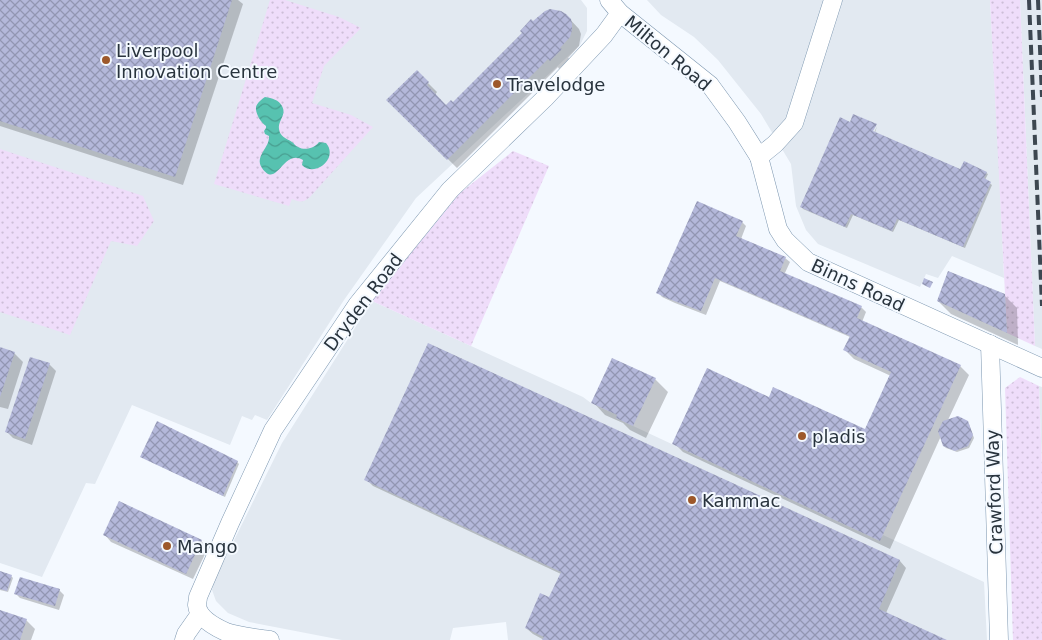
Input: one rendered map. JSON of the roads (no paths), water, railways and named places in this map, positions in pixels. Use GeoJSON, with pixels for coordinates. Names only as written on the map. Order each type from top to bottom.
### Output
{"type":"FeatureCollection","features":[{"type":"Feature","properties":{"kind":"street"},"geometry":{"type":"LineString","coordinates":[[759,157],[775,144],[794,123],[833,0]]}},
{"type":"Feature","properties":{"kind":"street","name":"Milton Road"},"geometry":{"type":"LineString","coordinates":[[615,6],[710,85],[737,122],[759,157]]}},
{"type":"Feature","properties":{"kind":"street","name":"Dryden Road"},"geometry":{"type":"LineString","coordinates":[[200,614],[197,606],[198,597],[270,436],[357,305],[450,190],[545,98],[604,35],[615,6]]}},
{"type":"Feature","properties":{"kind":"street","name":"Binns Road"},"geometry":{"type":"LineString","coordinates":[[759,157],[778,229],[785,240],[808,262],[1042,368]]}},
{"type":"Feature","properties":{"kind":"street","name":"Crawford Way"},"geometry":{"type":"LineString","coordinates":[[990,344],[999,640]]}},
{"type":"Feature","properties":{"kind":"street"},"geometry":{"type":"LineString","coordinates":[[184,640],[200,614],[212,624],[227,632],[270,640]]}},
{"type":"Feature","properties":{"kind":"water"},"geometry":{"type":"Polygon","coordinates":[[[265,97],[279,102],[282,106],[284,112],[279,129],[284,137],[297,147],[307,149],[319,142],[326,143],[330,155],[324,165],[319,168],[307,168],[302,165],[303,160],[296,158],[290,159],[272,174],[267,173],[262,168],[260,160],[269,136],[265,134],[266,126],[259,118],[256,107],[265,97]]]}},
{"type":"Feature","properties":{"kind":"railway"},"geometry":{"type":"LineString","coordinates":[[1029,0],[1042,306]]}},
{"type":"Feature","properties":{"kind":"railway"},"geometry":{"type":"LineString","coordinates":[[1038,0],[1042,97]]}},
{"type":"Feature","properties":{"kind":"place","name":"Liverpool Innovation Centre"},"geometry":{"type":"Point","coordinates":[106,60]}},
{"type":"Feature","properties":{"kind":"place","name":"Travelodge"},"geometry":{"type":"Point","coordinates":[497,84]}},
{"type":"Feature","properties":{"kind":"place","name":"pladis"},"geometry":{"type":"Point","coordinates":[802,436]}},
{"type":"Feature","properties":{"kind":"place","name":"Kammac"},"geometry":{"type":"Point","coordinates":[692,500]}},
{"type":"Feature","properties":{"kind":"place","name":"Mango"},"geometry":{"type":"Point","coordinates":[167,546]}}]}
